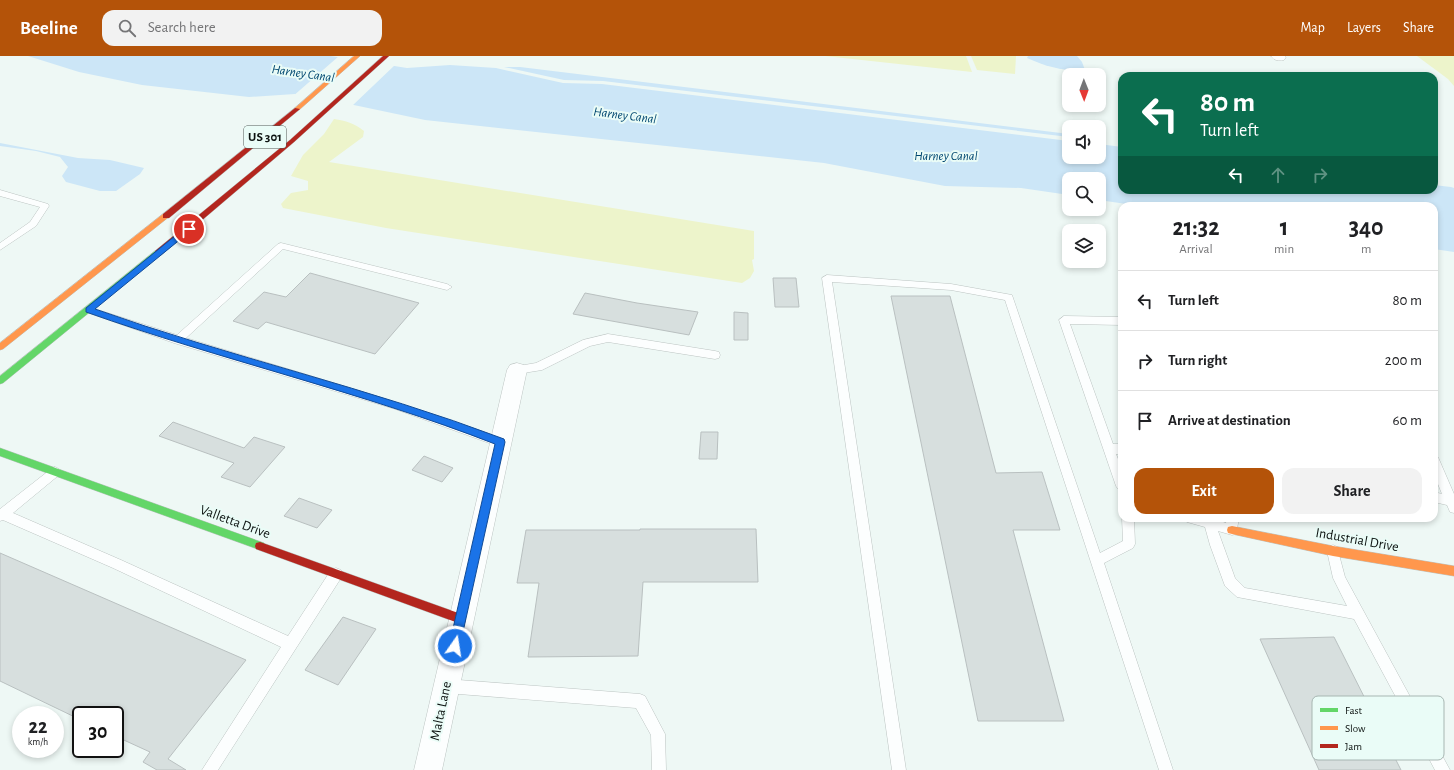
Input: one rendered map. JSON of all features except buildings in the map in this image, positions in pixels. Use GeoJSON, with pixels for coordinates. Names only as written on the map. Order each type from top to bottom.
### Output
{"type":"FeatureCollection","features":[{"type":"Feature","properties":{"kind":"main road","name":"US 301"},"geometry":{"type":"LineString","coordinates":[[0,347],[222,173],[302,106],[357,56]]}},
{"type":"Feature","properties":{"kind":"main road"},"geometry":{"type":"LineString","coordinates":[[328,111],[354,74],[373,56]]}},
{"type":"Feature","properties":{"kind":"main road","name":"US 301"},"geometry":{"type":"LineString","coordinates":[[0,381],[178,238],[328,111],[386,56]]}},
{"type":"Feature","properties":{"kind":"main road","name":"Valletta Drive"},"geometry":{"type":"LineString","coordinates":[[0,452],[461,619]]}},
{"type":"Feature","properties":{"kind":"main road","name":"Industrial Drive"},"geometry":{"type":"LineString","coordinates":[[1232,524],[1333,551],[1454,571]]}},
{"type":"Feature","properties":{"kind":"street","name":"Malta Lane"},"geometry":{"type":"LineString","coordinates":[[428,770],[517,370]]}},
{"type":"Feature","properties":{"kind":"lane"},"geometry":{"type":"LineString","coordinates":[[0,193],[44,206],[33,224],[0,247]]}},
{"type":"Feature","properties":{"kind":"lane"},"geometry":{"type":"LineString","coordinates":[[178,340],[281,246],[447,287]]}},
{"type":"Feature","properties":{"kind":"lane"},"geometry":{"type":"LineString","coordinates":[[899,770],[827,278],[951,287],[1009,297],[1166,770]]}},
{"type":"Feature","properties":{"kind":"lane"},"geometry":{"type":"LineString","coordinates":[[89,310],[178,340],[447,422],[500,442]]}},
{"type":"Feature","properties":{"kind":"lane"},"geometry":{"type":"LineString","coordinates":[[1118,321],[1064,320],[1118,475]]}},
{"type":"Feature","properties":{"kind":"lane"},"geometry":{"type":"LineString","coordinates":[[517,370],[538,367],[587,342],[608,338],[715,355]]}},
{"type":"Feature","properties":{"kind":"lane"},"geometry":{"type":"LineString","coordinates":[[1109,449],[1118,449]]}},
{"type":"Feature","properties":{"kind":"lane"},"geometry":{"type":"LineString","coordinates":[[1438,469],[1453,503]]}},
{"type":"Feature","properties":{"kind":"lane"},"geometry":{"type":"LineString","coordinates":[[55,472],[1,515],[117,564],[290,644]]}},
{"type":"Feature","properties":{"kind":"lane"},"geometry":{"type":"LineString","coordinates":[[1438,498],[1453,503]]}},
{"type":"Feature","properties":{"kind":"lane"},"geometry":{"type":"LineString","coordinates":[[1096,561],[1129,544],[1128,522]]}},
{"type":"Feature","properties":{"kind":"lane"},"geometry":{"type":"LineString","coordinates":[[1206,522],[1232,524]]}},
{"type":"Feature","properties":{"kind":"lane"},"geometry":{"type":"LineString","coordinates":[[1210,523],[1216,545],[1230,582],[1242,593],[1359,614]]}},
{"type":"Feature","properties":{"kind":"lane"},"geometry":{"type":"LineString","coordinates":[[1333,551],[1339,578],[1403,696]]}},
{"type":"Feature","properties":{"kind":"lane"},"geometry":{"type":"LineString","coordinates":[[209,770],[336,574]]}},
{"type":"Feature","properties":{"kind":"lane"},"geometry":{"type":"LineString","coordinates":[[446,686],[640,700],[658,734],[659,770]]}},
{"type":"Feature","properties":{"kind":"lane"},"geometry":{"type":"LineString","coordinates":[[1438,760],[1443,770]]}},
{"type":"Feature","properties":{"kind":"green space"},"geometry":{"type":"Polygon","coordinates":[[[825,56],[966,56],[972,72],[825,56]]]}},
{"type":"Feature","properties":{"kind":"green space"},"geometry":{"type":"Polygon","coordinates":[[[971,56],[1016,56],[1015,74],[977,70],[971,56]]]}},
{"type":"Feature","properties":{"kind":"green space"},"geometry":{"type":"Polygon","coordinates":[[[1417,56],[1454,56],[1454,86],[1448,79],[1417,56]]]}},
{"type":"Feature","properties":{"kind":"green space"},"geometry":{"type":"Polygon","coordinates":[[[334,119],[350,123],[364,131],[363,137],[329,162],[754,231],[754,259],[752,260],[754,271],[750,278],[742,283],[386,228],[283,208],[281,204],[291,193],[308,190],[308,181],[291,176],[303,155],[324,134],[334,119]]]}},
{"type":"Feature","properties":{"kind":"water","name":"Harney Canal"},"geometry":{"type":"Polygon","coordinates":[[[28,56],[331,56],[407,68],[450,65],[496,68],[563,83],[602,84],[1062,140],[1062,164],[1106,164],[1106,145],[1118,146],[1118,194],[1438,194],[1438,185],[1451,187],[1454,188],[1454,252],[1438,250],[1438,202],[1118,203],[1106,201],[1106,172],[1062,172],[1062,194],[1021,188],[945,186],[824,163],[425,120],[295,94],[249,97],[142,85],[79,72],[28,56]]]}},
{"type":"Feature","properties":{"kind":"water"},"geometry":{"type":"Polygon","coordinates":[[[1028,56],[1077,56],[1084,68],[1055,68],[1027,58],[1028,56]]]}},
{"type":"Feature","properties":{"kind":"water"},"geometry":{"type":"Polygon","coordinates":[[[504,67],[520,67],[1062,133],[1062,136],[603,81],[564,80],[504,67]]]}},
{"type":"Feature","properties":{"kind":"water"},"geometry":{"type":"Polygon","coordinates":[[[0,143],[78,158],[110,160],[144,168],[140,174],[116,191],[100,191],[66,182],[62,176],[68,167],[60,157],[36,151],[0,146],[0,143]]]}},
{"type":"Feature","properties":{"kind":"pier"},"geometry":{"type":"Polygon","coordinates":[[[339,56],[395,65],[352,106],[330,102],[305,107],[293,103],[292,97],[339,56]]]}},
{"type":"Feature","properties":{"kind":"traffic: fast"},"geometry":{"type":"LineString","coordinates":[[0,381],[158,253]]}},
{"type":"Feature","properties":{"kind":"traffic: fast"},"geometry":{"type":"LineString","coordinates":[[0,452],[260,546]]}},
{"type":"Feature","properties":{"kind":"traffic: slow"},"geometry":{"type":"LineString","coordinates":[[297,109],[357,56]]}},
{"type":"Feature","properties":{"kind":"traffic: slow"},"geometry":{"type":"LineString","coordinates":[[0,347],[166,216]]}},
{"type":"Feature","properties":{"kind":"traffic: slow"},"geometry":{"type":"LineString","coordinates":[[1232,530],[1333,551],[1454,571]]}},
{"type":"Feature","properties":{"kind":"traffic: jam"},"geometry":{"type":"LineString","coordinates":[[158,253],[292,141],[386,56]]}},
{"type":"Feature","properties":{"kind":"traffic: jam"},"geometry":{"type":"LineString","coordinates":[[166,216],[297,109]]}},
{"type":"Feature","properties":{"kind":"traffic: jam"},"geometry":{"type":"LineString","coordinates":[[260,546],[461,619]]}},
{"type":"Feature","properties":{"kind":"route"},"geometry":{"type":"LineString","coordinates":[[189,229],[89,310],[143,329],[447,422],[500,442],[455,646]]}}]}
